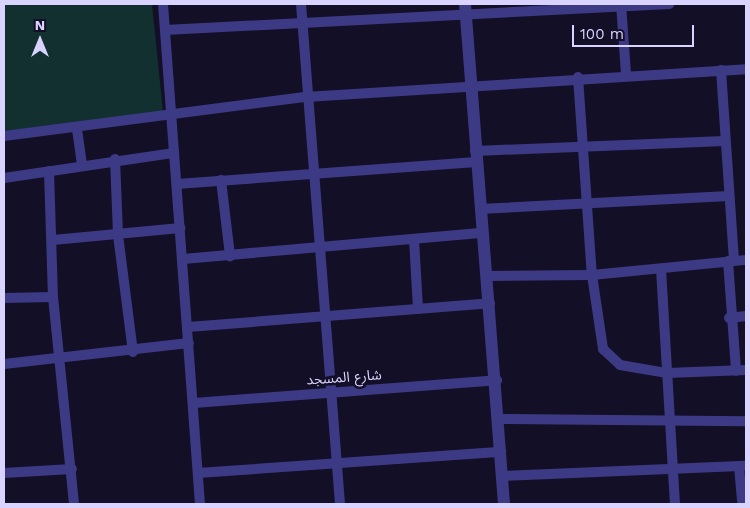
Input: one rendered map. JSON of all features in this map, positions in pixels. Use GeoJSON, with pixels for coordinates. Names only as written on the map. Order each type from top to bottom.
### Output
{"type":"FeatureCollection","features":[{"type":"Feature","properties":{"kind":"street"},"geometry":{"type":"LineString","coordinates":[[163,4],[194,402],[200,504]]}},
{"type":"Feature","properties":{"kind":"street"},"geometry":{"type":"LineString","coordinates":[[301,4],[312,172],[328,317],[340,504]]}},
{"type":"Feature","properties":{"kind":"street"},"geometry":{"type":"LineString","coordinates":[[165,30],[302,24],[465,10],[669,4]]}},
{"type":"Feature","properties":{"kind":"street"},"geometry":{"type":"LineString","coordinates":[[621,5],[626,74]]}},
{"type":"Feature","properties":{"kind":"street"},"geometry":{"type":"LineString","coordinates":[[465,10],[475,156],[497,380],[504,504]]}},
{"type":"Feature","properties":{"kind":"street"},"geometry":{"type":"LineString","coordinates":[[4,136],[78,129],[172,113],[306,97],[471,88],[578,77],[746,69]]}},
{"type":"Feature","properties":{"kind":"street"},"geometry":{"type":"LineString","coordinates":[[578,77],[592,275],[606,354],[620,365],[667,373],[741,371],[729,318],[731,261],[722,70]]}},
{"type":"Feature","properties":{"kind":"street"},"geometry":{"type":"LineString","coordinates":[[78,129],[82,166]]}},
{"type":"Feature","properties":{"kind":"street"},"geometry":{"type":"LineString","coordinates":[[177,184],[584,145],[725,141]]}},
{"type":"Feature","properties":{"kind":"street"},"geometry":{"type":"LineString","coordinates":[[4,178],[115,160],[174,153]]}},
{"type":"Feature","properties":{"kind":"street"},"geometry":{"type":"LineString","coordinates":[[115,160],[118,235],[133,352]]}},
{"type":"Feature","properties":{"kind":"street"},"geometry":{"type":"LineString","coordinates":[[49,171],[54,240],[53,297],[72,469],[74,504]]}},
{"type":"Feature","properties":{"kind":"street"},"geometry":{"type":"LineString","coordinates":[[221,180],[230,256]]}},
{"type":"Feature","properties":{"kind":"street"},"geometry":{"type":"LineString","coordinates":[[480,209],[588,206],[729,196]]}},
{"type":"Feature","properties":{"kind":"street"},"geometry":{"type":"LineString","coordinates":[[54,240],[180,228]]}},
{"type":"Feature","properties":{"kind":"street"},"geometry":{"type":"LineString","coordinates":[[183,259],[483,233]]}},
{"type":"Feature","properties":{"kind":"street"},"geometry":{"type":"LineString","coordinates":[[414,239],[418,309]]}},
{"type":"Feature","properties":{"kind":"street"},"geometry":{"type":"LineString","coordinates":[[487,276],[592,275],[661,270],[746,260]]}},
{"type":"Feature","properties":{"kind":"street"},"geometry":{"type":"LineString","coordinates":[[661,270],[676,504]]}},
{"type":"Feature","properties":{"kind":"street"},"geometry":{"type":"LineString","coordinates":[[4,298],[53,297]]}},
{"type":"Feature","properties":{"kind":"street"},"geometry":{"type":"LineString","coordinates":[[188,327],[490,303]]}},
{"type":"Feature","properties":{"kind":"street"},"geometry":{"type":"LineString","coordinates":[[729,318],[746,316]]}},
{"type":"Feature","properties":{"kind":"street"},"geometry":{"type":"LineString","coordinates":[[4,364],[133,352],[189,343]]}},
{"type":"Feature","properties":{"kind":"street","name":"شارع المسجد"},"geometry":{"type":"LineString","coordinates":[[194,402],[497,380]]}},
{"type":"Feature","properties":{"kind":"street"},"geometry":{"type":"LineString","coordinates":[[500,418],[671,422],[746,421]]}},
{"type":"Feature","properties":{"kind":"street"},"geometry":{"type":"LineString","coordinates":[[198,473],[501,452]]}},
{"type":"Feature","properties":{"kind":"street"},"geometry":{"type":"LineString","coordinates":[[503,476],[743,466],[742,504]]}},
{"type":"Feature","properties":{"kind":"street"},"geometry":{"type":"LineString","coordinates":[[4,473],[72,469]]}},
{"type":"Feature","properties":{"kind":"green space"},"geometry":{"type":"Polygon","coordinates":[[[4,4],[152,4],[163,112],[4,131],[4,4]]]}}]}
